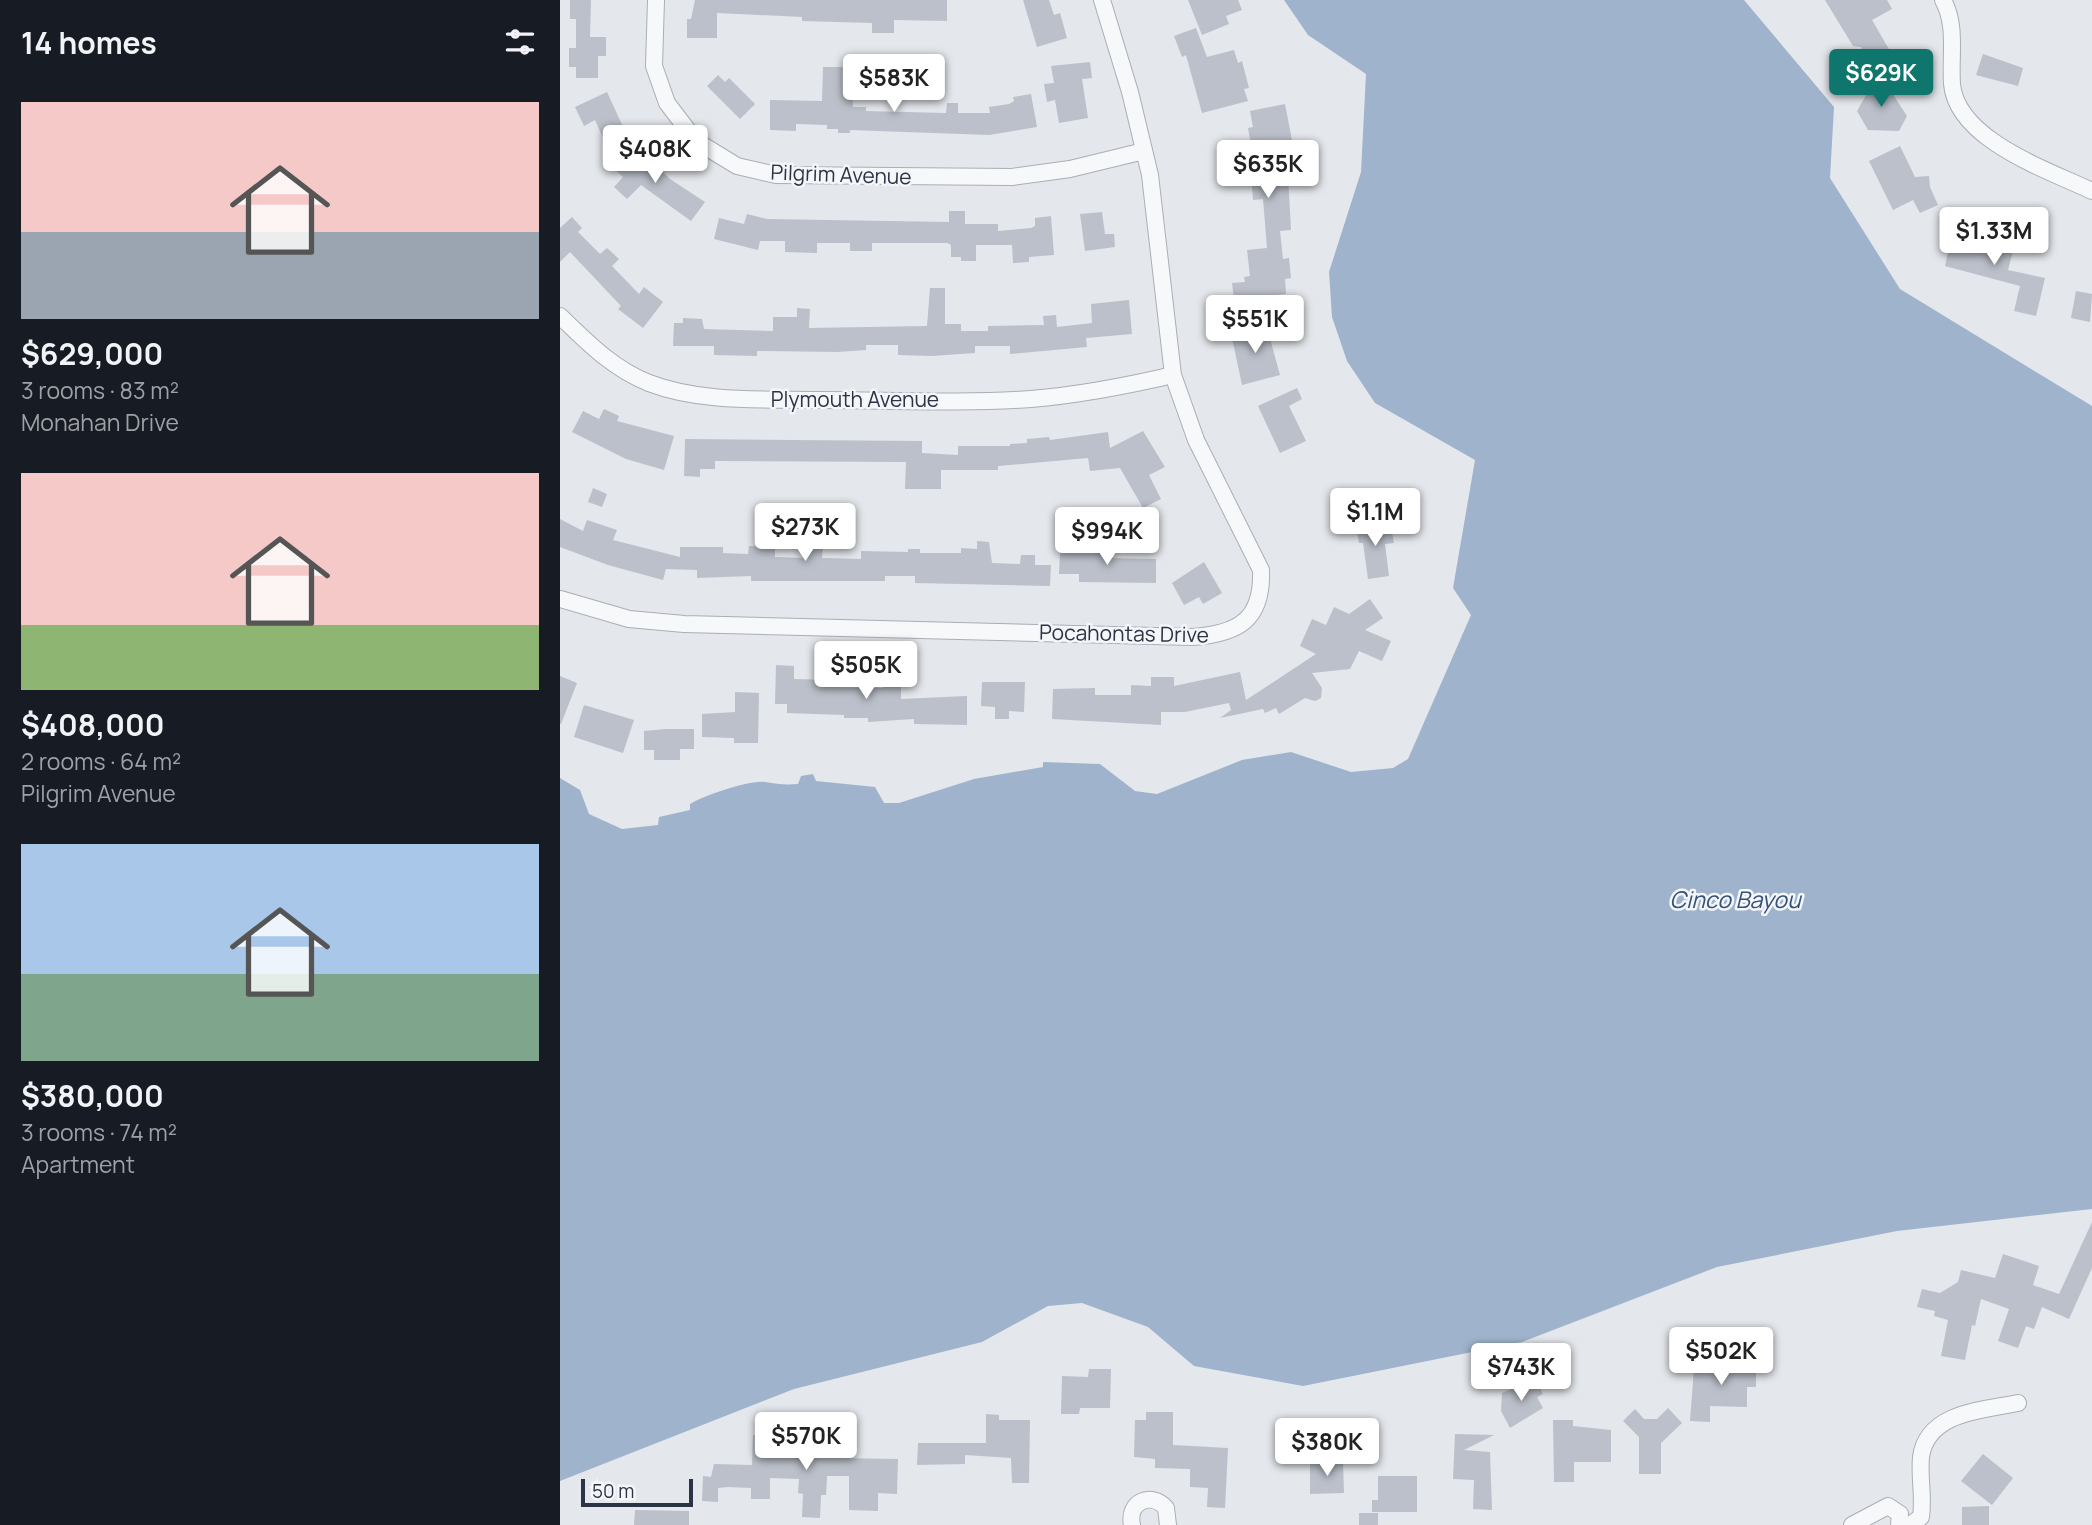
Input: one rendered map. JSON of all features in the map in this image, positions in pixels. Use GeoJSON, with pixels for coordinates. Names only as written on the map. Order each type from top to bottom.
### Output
{"type":"FeatureCollection","features":[{"type":"Feature","properties":{"kind":"street","name":"Pilgrim Avenue"},"geometry":{"type":"LineString","coordinates":[[656,0],[654,66],[667,103],[696,141],[737,166],[776,175],[1012,177],[1070,169],[1144,151]]}},
{"type":"Feature","properties":{"kind":"street","name":"Pocahontas Drive"},"geometry":{"type":"LineString","coordinates":[[560,599],[629,619],[684,624],[1192,637],[1232,631],[1252,613],[1258,601],[1261,570],[1196,440],[1173,375],[1144,151],[1130,92],[1102,0]]}},
{"type":"Feature","properties":{"kind":"street"},"geometry":{"type":"LineString","coordinates":[[1943,0],[1952,8],[1952,84],[1961,113],[1982,135],[2092,191]]}},
{"type":"Feature","properties":{"kind":"street","name":"Plymouth Avenue"},"geometry":{"type":"LineString","coordinates":[[560,316],[593,348],[635,377],[664,388],[728,397],[919,401],[1028,399],[1173,375]]}},
{"type":"Feature","properties":{"kind":"street"},"geometry":{"type":"LineString","coordinates":[[1910,1525],[1921,1517],[1921,1460],[1929,1436],[1951,1419],[2018,1403]]}},
{"type":"Feature","properties":{"kind":"street"},"geometry":{"type":"LineString","coordinates":[[1132,1525],[1131,1516],[1135,1506],[1149,1499],[1159,1501],[1166,1508],[1168,1525]]}},
{"type":"Feature","properties":{"kind":"street"},"geometry":{"type":"LineString","coordinates":[[1852,1525],[1888,1506],[1900,1514],[1899,1525]]}},
{"type":"Feature","properties":{"kind":"water","name":"Cinco Bayou"},"geometry":{"type":"Polygon","coordinates":[[[1284,0],[1744,0],[1834,107],[1830,178],[1900,289],[2092,406],[2092,1209],[1897,1231],[1717,1267],[1522,1342],[1303,1386],[1194,1366],[1148,1327],[1082,1303],[1048,1306],[982,1342],[794,1389],[560,1481],[560,778],[580,790],[589,814],[622,829],[658,825],[659,817],[690,810],[690,804],[696,801],[738,786],[758,782],[798,784],[801,776],[813,774],[816,781],[875,787],[884,803],[899,803],[974,779],[1043,767],[1043,762],[1100,764],[1135,791],[1157,794],[1242,760],[1291,752],[1351,772],[1393,768],[1408,759],[1471,615],[1453,588],[1475,460],[1375,403],[1347,361],[1332,317],[1329,272],[1361,172],[1366,74],[1308,35],[1284,0]]]}},
{"type":"Feature","properties":{"kind":"building"},"geometry":{"type":"Polygon","coordinates":[[[570,0],[591,0],[590,37],[606,37],[606,56],[598,56],[598,78],[576,78],[576,67],[569,67],[569,48],[576,48],[576,19],[570,19],[570,0]]]}},
{"type":"Feature","properties":{"kind":"building"},"geometry":{"type":"Polygon","coordinates":[[[695,0],[947,0],[947,21],[894,20],[894,33],[872,33],[872,23],[802,21],[802,17],[717,13],[717,38],[687,38],[687,19],[691,19],[695,0]]]}},
{"type":"Feature","properties":{"kind":"building"},"geometry":{"type":"Polygon","coordinates":[[[1023,0],[1049,0],[1054,15],[1060,13],[1067,38],[1037,47],[1023,0]]]}},
{"type":"Feature","properties":{"kind":"building"},"geometry":{"type":"Polygon","coordinates":[[[1188,0],[1238,0],[1242,10],[1226,16],[1229,24],[1202,35],[1188,0]]]}},
{"type":"Feature","properties":{"kind":"building"},"geometry":{"type":"Polygon","coordinates":[[[1825,0],[1887,0],[1892,9],[1872,20],[1894,58],[1875,70],[1861,47],[1853,46],[1825,0]]]}},
{"type":"Feature","properties":{"kind":"building"},"geometry":{"type":"Polygon","coordinates":[[[1196,28],[1207,57],[1234,50],[1238,63],[1242,61],[1249,88],[1244,89],[1248,101],[1202,113],[1186,55],[1182,57],[1174,36],[1196,28]]]}},
{"type":"Feature","properties":{"kind":"building"},"geometry":{"type":"Polygon","coordinates":[[[1983,54],[2023,68],[2018,86],[1976,75],[1983,54]]]}},
{"type":"Feature","properties":{"kind":"building"},"geometry":{"type":"Polygon","coordinates":[[[1090,62],[1092,78],[1082,79],[1088,118],[1059,123],[1055,100],[1047,102],[1044,84],[1054,83],[1051,66],[1090,62]]]}},
{"type":"Feature","properties":{"kind":"building"},"geometry":{"type":"Polygon","coordinates":[[[823,67],[851,67],[853,107],[866,107],[866,111],[946,113],[947,103],[958,103],[958,113],[990,113],[989,107],[1009,104],[1014,101],[1013,97],[1031,94],[1037,127],[989,135],[850,130],[850,133],[838,133],[838,129],[827,129],[827,125],[796,124],[796,131],[770,130],[770,100],[822,101],[823,67]]]}},
{"type":"Feature","properties":{"kind":"building"},"geometry":{"type":"Polygon","coordinates":[[[1879,73],[1907,116],[1899,131],[1868,130],[1857,111],[1879,73]]]}},
{"type":"Feature","properties":{"kind":"building"},"geometry":{"type":"Polygon","coordinates":[[[718,75],[725,82],[729,78],[755,104],[740,119],[707,86],[718,75]]]}},
{"type":"Feature","properties":{"kind":"building"},"geometry":{"type":"Polygon","coordinates":[[[607,92],[624,129],[603,138],[595,120],[584,126],[575,107],[607,92]]]}},
{"type":"Feature","properties":{"kind":"building"},"geometry":{"type":"Polygon","coordinates":[[[1285,104],[1292,140],[1288,141],[1291,156],[1287,157],[1291,230],[1280,231],[1283,259],[1289,258],[1291,278],[1285,279],[1286,294],[1234,299],[1232,283],[1245,282],[1244,277],[1250,276],[1247,250],[1267,248],[1263,199],[1253,200],[1250,164],[1233,168],[1230,150],[1251,145],[1248,128],[1253,127],[1250,111],[1285,104]]]}},
{"type":"Feature","properties":{"kind":"building"},"geometry":{"type":"Polygon","coordinates":[[[1900,146],[1915,177],[1929,176],[1930,187],[1938,205],[1920,213],[1913,200],[1893,210],[1869,161],[1900,146]]]}},
{"type":"Feature","properties":{"kind":"building"},"geometry":{"type":"Polygon","coordinates":[[[627,150],[640,163],[647,156],[670,179],[705,202],[691,221],[641,185],[627,199],[614,187],[623,177],[611,166],[627,150]]]}},
{"type":"Feature","properties":{"kind":"building"},"geometry":{"type":"Polygon","coordinates":[[[949,211],[965,211],[965,224],[998,224],[998,231],[1031,228],[1035,226],[1035,218],[1051,216],[1054,255],[1029,257],[1029,262],[1013,263],[1012,245],[976,245],[976,261],[961,261],[961,257],[951,257],[951,245],[948,243],[872,243],[872,251],[850,251],[850,243],[817,243],[817,253],[785,252],[785,241],[760,241],[758,250],[714,239],[719,218],[744,224],[747,214],[767,219],[949,222],[949,211]]]}},
{"type":"Feature","properties":{"kind":"building"},"geometry":{"type":"Polygon","coordinates":[[[1102,212],[1105,234],[1114,234],[1115,247],[1085,251],[1080,214],[1102,212]]]}},
{"type":"Feature","properties":{"kind":"building"},"geometry":{"type":"Polygon","coordinates":[[[572,217],[582,228],[578,232],[600,254],[607,248],[619,259],[612,266],[639,294],[644,287],[663,302],[643,328],[618,309],[621,306],[570,252],[560,262],[560,228],[572,217]]]}},
{"type":"Feature","properties":{"kind":"building"},"geometry":{"type":"Polygon","coordinates":[[[1953,230],[2014,247],[2008,270],[2045,278],[2036,316],[2014,311],[2020,286],[1945,266],[1953,230]]]}},
{"type":"Feature","properties":{"kind":"building"},"geometry":{"type":"Polygon","coordinates":[[[930,288],[945,288],[945,324],[961,324],[961,331],[988,331],[988,326],[1044,325],[1043,316],[1056,315],[1057,327],[1092,323],[1091,304],[1129,300],[1132,334],[1086,338],[1087,347],[1010,354],[1010,346],[975,346],[975,353],[898,355],[898,345],[866,345],[866,350],[837,352],[757,351],[757,356],[714,355],[714,346],[673,346],[674,323],[683,323],[683,318],[702,319],[704,329],[773,331],[773,317],[797,317],[797,308],[810,309],[809,328],[927,326],[930,288]]]}},
{"type":"Feature","properties":{"kind":"building"},"geometry":{"type":"Polygon","coordinates":[[[2076,291],[2092,294],[2090,322],[2071,318],[2076,291]]]}},
{"type":"Feature","properties":{"kind":"building"},"geometry":{"type":"Polygon","coordinates":[[[1266,324],[1280,375],[1242,385],[1231,333],[1266,324]]]}},
{"type":"Feature","properties":{"kind":"building"},"geometry":{"type":"Polygon","coordinates":[[[1297,388],[1302,399],[1289,406],[1306,441],[1280,453],[1258,406],[1297,388]]]}},
{"type":"Feature","properties":{"kind":"building"},"geometry":{"type":"Polygon","coordinates":[[[604,409],[619,416],[617,421],[674,436],[664,470],[626,459],[572,432],[583,411],[599,419],[604,409]]]}},
{"type":"Feature","properties":{"kind":"building"},"geometry":{"type":"Polygon","coordinates":[[[1143,431],[1165,467],[1149,475],[1161,499],[1143,508],[1120,468],[1090,471],[1088,458],[998,466],[998,470],[941,470],[941,489],[905,489],[906,462],[715,461],[715,469],[700,469],[700,477],[684,476],[685,439],[922,441],[922,453],[958,455],[958,446],[1010,446],[1027,443],[1027,439],[1049,437],[1050,440],[1108,432],[1110,448],[1143,431]]]}},
{"type":"Feature","properties":{"kind":"building"},"geometry":{"type":"Polygon","coordinates":[[[593,488],[607,494],[602,507],[588,502],[593,488]]]}},
{"type":"Feature","properties":{"kind":"building"},"geometry":{"type":"Polygon","coordinates":[[[560,519],[583,531],[587,520],[617,530],[613,540],[680,557],[680,547],[723,547],[723,553],[748,554],[749,546],[775,547],[775,557],[806,558],[806,546],[823,546],[822,558],[861,559],[861,551],[908,552],[908,549],[920,549],[920,553],[961,553],[961,548],[977,549],[977,541],[989,542],[992,563],[1020,564],[1021,555],[1035,555],[1035,565],[1051,565],[1050,586],[915,583],[915,576],[885,576],[885,581],[751,581],[751,576],[697,578],[697,570],[666,569],[663,580],[608,565],[560,547],[560,519]]]}},
{"type":"Feature","properties":{"kind":"building"},"geometry":{"type":"Polygon","coordinates":[[[1383,523],[1383,528],[1391,527],[1394,543],[1385,544],[1389,576],[1368,579],[1363,543],[1359,543],[1356,526],[1383,523]]]}},
{"type":"Feature","properties":{"kind":"building"},"geometry":{"type":"Polygon","coordinates":[[[1080,546],[1107,546],[1107,558],[1156,559],[1156,583],[1079,582],[1079,574],[1059,574],[1060,552],[1080,552],[1080,546]]]}},
{"type":"Feature","properties":{"kind":"building"},"geometry":{"type":"Polygon","coordinates":[[[1204,562],[1222,593],[1203,604],[1199,597],[1184,605],[1172,583],[1204,562]]]}},
{"type":"Feature","properties":{"kind":"building"},"geometry":{"type":"Polygon","coordinates":[[[1370,599],[1383,618],[1365,630],[1391,641],[1382,661],[1359,651],[1350,669],[1312,673],[1322,688],[1321,698],[1315,701],[1305,698],[1279,714],[1276,708],[1265,713],[1263,709],[1220,718],[1231,710],[1229,703],[1185,712],[1161,712],[1161,725],[1052,719],[1053,689],[1095,688],[1095,695],[1131,695],[1131,685],[1151,686],[1151,677],[1174,677],[1174,686],[1240,672],[1246,700],[1316,654],[1300,646],[1312,619],[1326,625],[1334,607],[1349,614],[1370,599]]]}},
{"type":"Feature","properties":{"kind":"building"},"geometry":{"type":"Polygon","coordinates":[[[776,665],[794,666],[794,679],[833,680],[833,687],[883,688],[883,672],[901,672],[901,699],[967,696],[967,725],[914,724],[914,719],[868,722],[868,718],[844,718],[844,715],[787,713],[787,704],[775,704],[776,665]]]}},
{"type":"Feature","properties":{"kind":"building"},"geometry":{"type":"Polygon","coordinates":[[[560,676],[577,683],[561,724],[560,724],[560,676]]]}},
{"type":"Feature","properties":{"kind":"building"},"geometry":{"type":"Polygon","coordinates":[[[982,682],[1025,682],[1024,712],[1009,711],[1009,719],[995,719],[995,707],[981,706],[982,682]]]}},
{"type":"Feature","properties":{"kind":"building"},"geometry":{"type":"Polygon","coordinates":[[[735,692],[759,693],[758,743],[734,743],[734,738],[702,737],[702,714],[735,712],[735,692]]]}},
{"type":"Feature","properties":{"kind":"building"},"geometry":{"type":"Polygon","coordinates":[[[584,705],[634,720],[623,753],[574,737],[584,705]]]}},
{"type":"Feature","properties":{"kind":"building"},"geometry":{"type":"Polygon","coordinates":[[[694,729],[694,749],[680,749],[680,760],[654,760],[654,750],[644,750],[644,731],[694,729]]]}},
{"type":"Feature","properties":{"kind":"building"},"geometry":{"type":"Polygon","coordinates":[[[2092,1222],[2092,1268],[2069,1319],[2042,1307],[2034,1329],[2026,1326],[2018,1348],[1998,1341],[2009,1309],[1981,1299],[1975,1326],[1972,1325],[1965,1360],[1941,1356],[1948,1320],[1934,1316],[1935,1311],[1917,1307],[1922,1289],[1940,1293],[1958,1282],[1961,1270],[1995,1278],[2003,1254],[2039,1266],[2033,1285],[2059,1294],[2092,1222]]]}},
{"type":"Feature","properties":{"kind":"building"},"geometry":{"type":"Polygon","coordinates":[[[1711,1359],[1747,1359],[1747,1365],[1756,1365],[1756,1387],[1747,1387],[1747,1407],[1710,1406],[1710,1422],[1690,1421],[1694,1368],[1711,1368],[1711,1359]]]}},
{"type":"Feature","properties":{"kind":"building"},"geometry":{"type":"Polygon","coordinates":[[[1089,1369],[1111,1369],[1110,1408],[1080,1408],[1079,1414],[1061,1414],[1062,1376],[1088,1377],[1089,1369]]]}},
{"type":"Feature","properties":{"kind":"building"},"geometry":{"type":"Polygon","coordinates":[[[1535,1379],[1543,1394],[1537,1397],[1543,1408],[1510,1428],[1501,1411],[1502,1393],[1535,1379]]]}},
{"type":"Feature","properties":{"kind":"building"},"geometry":{"type":"Polygon","coordinates":[[[1668,1408],[1682,1423],[1661,1443],[1661,1474],[1639,1474],[1639,1437],[1623,1421],[1635,1409],[1644,1419],[1657,1419],[1668,1408]]]}},
{"type":"Feature","properties":{"kind":"building"},"geometry":{"type":"Polygon","coordinates":[[[1146,1412],[1173,1412],[1173,1445],[1228,1448],[1225,1508],[1207,1507],[1208,1488],[1190,1487],[1190,1469],[1155,1468],[1155,1459],[1134,1457],[1135,1420],[1146,1420],[1146,1412]]]}},
{"type":"Feature","properties":{"kind":"building"},"geometry":{"type":"Polygon","coordinates":[[[986,1414],[999,1415],[999,1420],[1030,1420],[1029,1483],[1012,1483],[1011,1458],[965,1455],[965,1464],[917,1465],[918,1443],[986,1443],[986,1414]]]}},
{"type":"Feature","properties":{"kind":"building"},"geometry":{"type":"Polygon","coordinates":[[[1553,1420],[1573,1420],[1573,1426],[1611,1430],[1611,1462],[1574,1462],[1574,1482],[1554,1482],[1553,1420]]]}},
{"type":"Feature","properties":{"kind":"building"},"geometry":{"type":"Polygon","coordinates":[[[798,1432],[836,1433],[836,1458],[898,1459],[897,1494],[878,1493],[878,1511],[849,1510],[849,1476],[827,1476],[826,1495],[821,1495],[820,1518],[802,1517],[803,1494],[798,1493],[799,1479],[770,1478],[770,1499],[751,1499],[751,1488],[728,1487],[718,1488],[718,1502],[702,1501],[703,1476],[711,1477],[714,1464],[752,1465],[753,1435],[798,1436],[798,1432]]]}},
{"type":"Feature","properties":{"kind":"building"},"geometry":{"type":"Polygon","coordinates":[[[1455,1434],[1494,1435],[1464,1450],[1490,1452],[1492,1510],[1473,1509],[1474,1480],[1453,1479],[1455,1434]]]}},
{"type":"Feature","properties":{"kind":"building"},"geometry":{"type":"Polygon","coordinates":[[[1983,1454],[2013,1478],[1992,1505],[1961,1481],[1983,1454]]]}},
{"type":"Feature","properties":{"kind":"building"},"geometry":{"type":"Polygon","coordinates":[[[1343,1462],[1344,1493],[1310,1494],[1310,1463],[1343,1462]]]}},
{"type":"Feature","properties":{"kind":"building"},"geometry":{"type":"Polygon","coordinates":[[[1378,1476],[1417,1476],[1417,1512],[1372,1512],[1372,1500],[1378,1500],[1378,1476]]]}},
{"type":"Feature","properties":{"kind":"building"},"geometry":{"type":"Polygon","coordinates":[[[1989,1506],[1989,1525],[1962,1525],[1962,1507],[1989,1506]]]}},
{"type":"Feature","properties":{"kind":"building"},"geometry":{"type":"Polygon","coordinates":[[[635,1510],[689,1511],[689,1525],[634,1525],[635,1510]]]}},
{"type":"Feature","properties":{"kind":"building"},"geometry":{"type":"Polygon","coordinates":[[[1359,1513],[1378,1513],[1378,1525],[1359,1525],[1359,1513]]]}}]}
